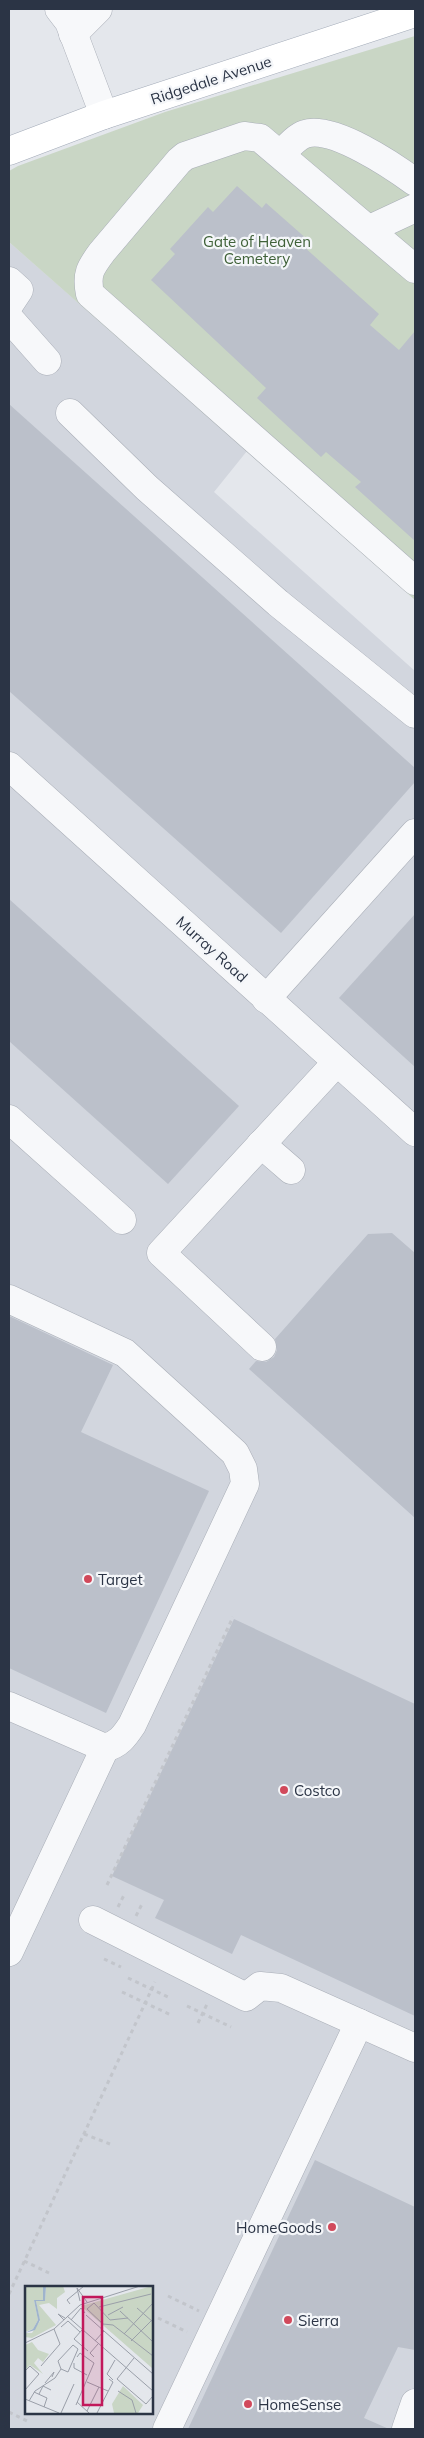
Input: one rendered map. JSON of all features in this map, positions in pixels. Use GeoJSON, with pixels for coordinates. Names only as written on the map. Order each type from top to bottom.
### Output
{"type":"FeatureCollection","features":[{"type":"Feature","properties":{"kind":"main road","name":"Ridgedale Avenue"},"geometry":{"type":"LineString","coordinates":[[9,151],[104,115],[415,13]]}},
{"type":"Feature","properties":{"kind":"street"},"geometry":{"type":"LineString","coordinates":[[59,9],[69,22],[104,115]]}},
{"type":"Feature","properties":{"kind":"street"},"geometry":{"type":"LineString","coordinates":[[73,34],[98,9]]}},
{"type":"Feature","properties":{"kind":"street"},"geometry":{"type":"LineString","coordinates":[[281,154],[304,134],[318,133],[342,140],[382,158],[415,182]]}},
{"type":"Feature","properties":{"kind":"street"},"geometry":{"type":"LineString","coordinates":[[415,269],[281,154],[260,138],[244,136],[186,156],[149,195],[92,266],[87,279],[90,294],[415,581]]}},
{"type":"Feature","properties":{"kind":"street"},"geometry":{"type":"LineString","coordinates":[[370,229],[415,208]]}},
{"type":"Feature","properties":{"kind":"street"},"geometry":{"type":"LineString","coordinates":[[9,281],[19,290],[9,305]]}},
{"type":"Feature","properties":{"kind":"street"},"geometry":{"type":"LineString","coordinates":[[9,318],[47,361]]}},
{"type":"Feature","properties":{"kind":"street"},"geometry":{"type":"LineString","coordinates":[[70,412],[147,488],[271,597],[415,714]]}},
{"type":"Feature","properties":{"kind":"street","name":"Murray Road"},"geometry":{"type":"LineString","coordinates":[[9,766],[415,1132]]}},
{"type":"Feature","properties":{"kind":"street"},"geometry":{"type":"LineString","coordinates":[[266,999],[415,833]]}},
{"type":"Feature","properties":{"kind":"street"},"geometry":{"type":"LineString","coordinates":[[262,1347],[161,1253],[337,1062]]}},
{"type":"Feature","properties":{"kind":"street"},"geometry":{"type":"LineString","coordinates":[[9,1119],[122,1220]]}},
{"type":"Feature","properties":{"kind":"street"},"geometry":{"type":"LineString","coordinates":[[261,1144],[290,1170]]}},
{"type":"Feature","properties":{"kind":"street"},"geometry":{"type":"LineString","coordinates":[[9,1300],[124,1353],[235,1453],[243,1469],[244,1484],[132,1725],[123,1740],[115,1746],[105,1748],[9,1706]]}},
{"type":"Feature","properties":{"kind":"street"},"geometry":{"type":"LineString","coordinates":[[9,1952],[105,1748]]}},
{"type":"Feature","properties":{"kind":"street"},"geometry":{"type":"LineString","coordinates":[[92,1920],[246,1997],[260,1986],[269,1985],[281,1988],[415,2048]]}},
{"type":"Feature","properties":{"kind":"street"},"geometry":{"type":"LineString","coordinates":[[166,2429],[359,2023]]}},
{"type":"Feature","properties":{"kind":"street"},"geometry":{"type":"LineString","coordinates":[[406,2429],[415,2403]]}},
{"type":"Feature","properties":{"kind":"path"},"geometry":{"type":"LineString","coordinates":[[107,1885],[233,1617]]}},
{"type":"Feature","properties":{"kind":"path"},"geometry":{"type":"LineString","coordinates":[[117,1909],[124,1895]]}},
{"type":"Feature","properties":{"kind":"path"},"geometry":{"type":"LineString","coordinates":[[135,1918],[142,1904]]}},
{"type":"Feature","properties":{"kind":"path"},"geometry":{"type":"LineString","coordinates":[[104,1959],[121,1967]]}},
{"type":"Feature","properties":{"kind":"path"},"geometry":{"type":"LineString","coordinates":[[128,1978],[168,1997]]}},
{"type":"Feature","properties":{"kind":"path"},"geometry":{"type":"LineString","coordinates":[[9,2294],[156,1982]]}},
{"type":"Feature","properties":{"kind":"path"},"geometry":{"type":"LineString","coordinates":[[122,1992],[171,2015]]}},
{"type":"Feature","properties":{"kind":"path"},"geometry":{"type":"LineString","coordinates":[[198,2023],[208,2002]]}},
{"type":"Feature","properties":{"kind":"path"},"geometry":{"type":"LineString","coordinates":[[187,2006],[231,2027]]}},
{"type":"Feature","properties":{"kind":"path"},"geometry":{"type":"LineString","coordinates":[[84,2134],[110,2144]]}},
{"type":"Feature","properties":{"kind":"path"},"geometry":{"type":"LineString","coordinates":[[24,2261],[49,2273]]}},
{"type":"Feature","properties":{"kind":"path"},"geometry":{"type":"LineString","coordinates":[[168,2296],[202,2312]]}},
{"type":"Feature","properties":{"kind":"path"},"geometry":{"type":"LineString","coordinates":[[158,2318],[193,2334]]}},
{"type":"Feature","properties":{"kind":"path"},"geometry":{"type":"LineString","coordinates":[[9,2412],[29,2422]]}},
{"type":"Feature","properties":{"kind":"shaded area"},"geometry":{"type":"Polygon","coordinates":[[[9,242],[247,451],[214,492],[415,671],[415,2429],[9,2429],[9,242]]]}},
{"type":"Feature","properties":{"kind":"green space","name":"Gate of Heaven Cemetery"},"geometry":{"type":"Polygon","coordinates":[[[415,36],[415,600],[9,242],[9,171],[165,112],[415,36]]]}},
{"type":"Feature","properties":{"kind":"building"},"geometry":{"type":"Polygon","coordinates":[[[237,186],[262,208],[266,203],[308,240],[303,246],[379,314],[370,325],[399,350],[415,331],[415,541],[355,487],[361,482],[326,452],[321,457],[257,398],[266,388],[151,280],[175,254],[170,249],[208,207],[213,212],[237,186]]]}},
{"type":"Feature","properties":{"kind":"building"},"geometry":{"type":"Polygon","coordinates":[[[9,404],[415,768],[415,782],[281,933],[9,691],[9,404]]]}},
{"type":"Feature","properties":{"kind":"building"},"geometry":{"type":"Polygon","coordinates":[[[9,899],[239,1106],[168,1184],[9,1041],[9,899]]]}},
{"type":"Feature","properties":{"kind":"building"},"geometry":{"type":"Polygon","coordinates":[[[415,914],[415,1067],[339,998],[415,914]]]}},
{"type":"Feature","properties":{"kind":"building"},"geometry":{"type":"Polygon","coordinates":[[[392,1233],[415,1253],[415,1518],[249,1369],[256,1361],[266,1362],[274,1357],[277,1350],[275,1339],[368,1234],[392,1233]]]}},
{"type":"Feature","properties":{"kind":"building","name":"Target"},"geometry":{"type":"Polygon","coordinates":[[[9,1316],[113,1365],[81,1432],[209,1491],[106,1713],[9,1668],[9,1316]]]}},
{"type":"Feature","properties":{"kind":"building","name":"Costco"},"geometry":{"type":"Polygon","coordinates":[[[234,1619],[415,1704],[415,2016],[241,1935],[232,1954],[155,1918],[164,1900],[112,1876],[234,1619]]]}},
{"type":"Feature","properties":{"kind":"building"},"geometry":{"type":"Polygon","coordinates":[[[315,2160],[415,2207],[415,2350],[398,2347],[364,2418],[389,2429],[188,2429],[315,2160]]]}},
{"type":"Feature","properties":{"kind":"place","name":"Target"},"geometry":{"type":"Point","coordinates":[88,1579]}},
{"type":"Feature","properties":{"kind":"place","name":"Costco"},"geometry":{"type":"Point","coordinates":[284,1790]}},
{"type":"Feature","properties":{"kind":"place","name":"HomeGoods"},"geometry":{"type":"Point","coordinates":[332,2227]}},
{"type":"Feature","properties":{"kind":"place","name":"Sierra"},"geometry":{"type":"Point","coordinates":[288,2320]}},
{"type":"Feature","properties":{"kind":"place","name":"HomeSense"},"geometry":{"type":"Point","coordinates":[248,2404]}}]}
